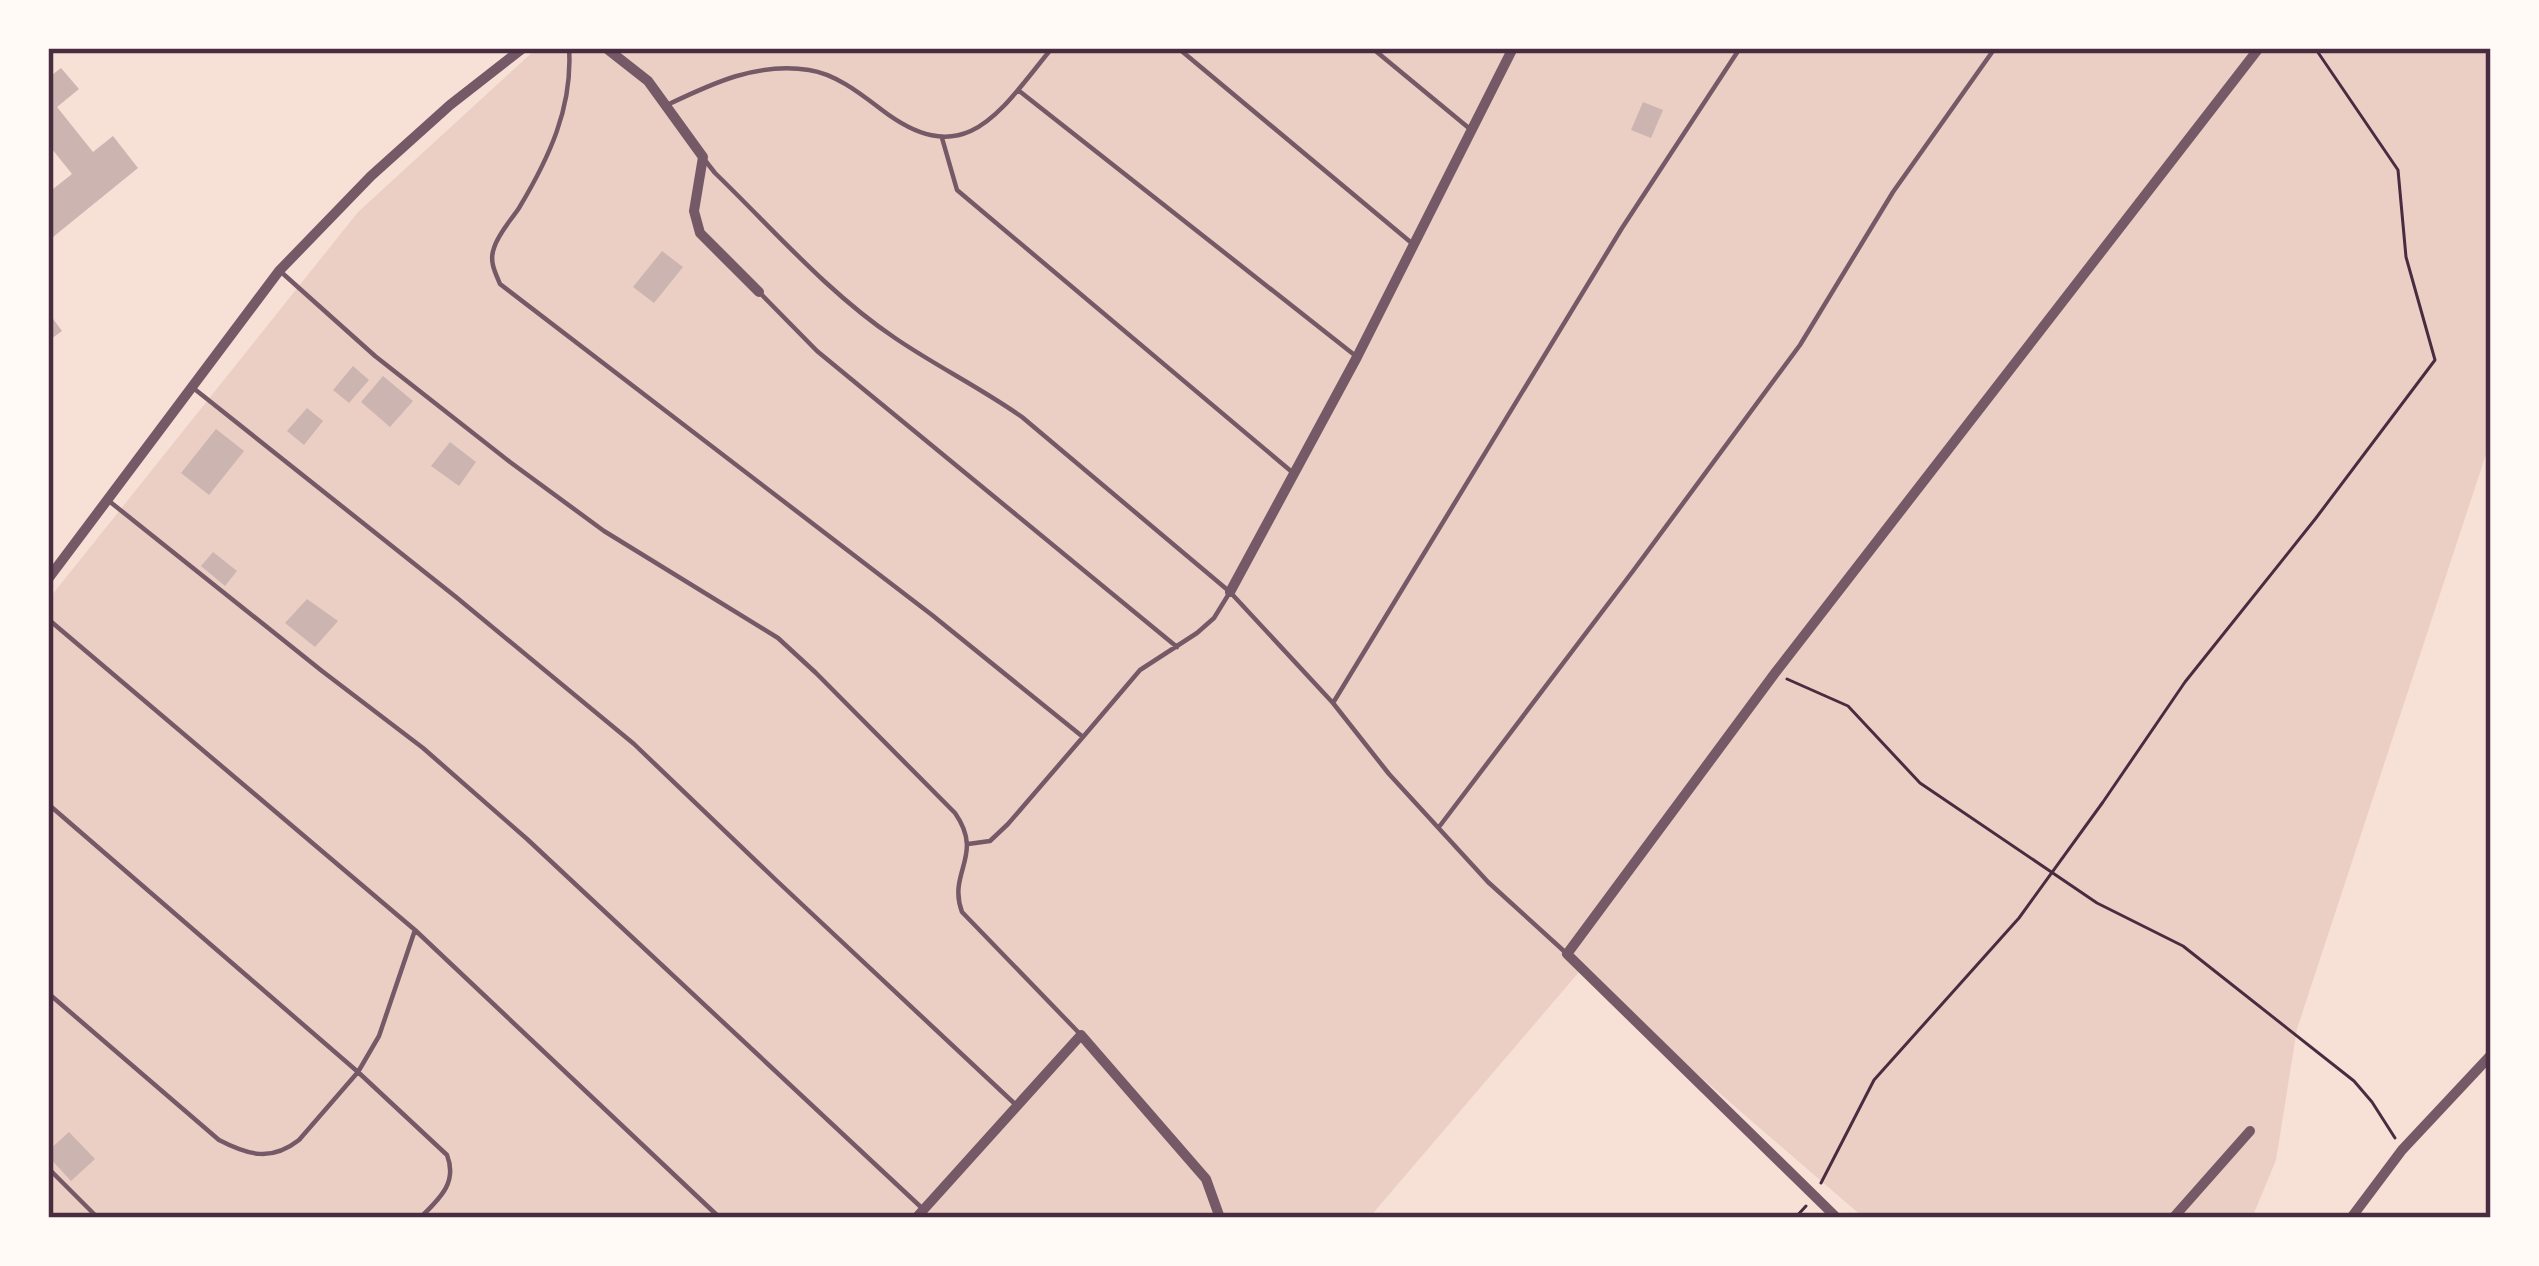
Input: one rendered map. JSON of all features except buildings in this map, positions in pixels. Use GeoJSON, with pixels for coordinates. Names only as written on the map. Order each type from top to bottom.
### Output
{"type":"FeatureCollection","features":[{"type":"Feature","properties":{"kind":"street"},"geometry":{"type":"LineString","coordinates":[[48,579],[280,271],[371,176],[523,48]]}},
{"type":"Feature","properties":{"kind":"street"},"geometry":{"type":"LineString","coordinates":[[607,48],[648,81],[703,157],[694,211],[700,232],[759,292]]}},
{"type":"Feature","properties":{"kind":"street"},"geometry":{"type":"LineString","coordinates":[[1230,592],[1357,358],[1513,48]]}},
{"type":"Feature","properties":{"kind":"street"},"geometry":{"type":"LineString","coordinates":[[1837,1218],[1568,954],[1775,673],[2259,48]]}},
{"type":"Feature","properties":{"kind":"street"},"geometry":{"type":"LineString","coordinates":[[920,1214],[1081,1035],[1206,1179],[1220,1218]]}},
{"type":"Feature","properties":{"kind":"street"},"geometry":{"type":"LineString","coordinates":[[2351,1218],[2402,1150],[2491,1055]]}},
{"type":"Feature","properties":{"kind":"street"},"geometry":{"type":"LineString","coordinates":[[2174,1218],[2250,1131]]}},
{"type":"Feature","properties":{"kind":"lane"},"geometry":{"type":"LineString","coordinates":[[568,48],[568,95],[555,139],[493,249],[492,267],[500,284],[932,615],[1083,737]]}},
{"type":"Feature","properties":{"kind":"lane"},"geometry":{"type":"LineString","coordinates":[[667,105],[726,77],[782,68],[814,70],[838,80],[906,128],[942,138],[968,134],[989,121],[1052,48]]}},
{"type":"Feature","properties":{"kind":"lane"},"geometry":{"type":"LineString","coordinates":[[1178,48],[1414,244]]}},
{"type":"Feature","properties":{"kind":"lane"},"geometry":{"type":"LineString","coordinates":[[1372,48],[1471,129]]}},
{"type":"Feature","properties":{"kind":"lane"},"geometry":{"type":"LineString","coordinates":[[1333,704],[1622,228],[1740,48]]}},
{"type":"Feature","properties":{"kind":"lane"},"geometry":{"type":"LineString","coordinates":[[1438,827],[1800,345],[1893,192],[1995,48]]}},
{"type":"Feature","properties":{"kind":"lane"},"geometry":{"type":"LineString","coordinates":[[1018,89],[1357,358]]}},
{"type":"Feature","properties":{"kind":"lane"},"geometry":{"type":"LineString","coordinates":[[942,138],[957,190],[1295,474]]}},
{"type":"Feature","properties":{"kind":"lane"},"geometry":{"type":"LineString","coordinates":[[703,157],[857,308],[893,337],[1022,417],[1230,592],[1488,882],[1568,954]]}},
{"type":"Feature","properties":{"kind":"lane"},"geometry":{"type":"LineString","coordinates":[[280,271],[374,356],[529,476],[604,531],[778,638],[816,673],[955,813],[968,844],[956,897],[962,911],[1081,1035]]}},
{"type":"Feature","properties":{"kind":"lane"},"geometry":{"type":"LineString","coordinates":[[759,292],[808,344],[1177,647]]}},
{"type":"Feature","properties":{"kind":"lane"},"geometry":{"type":"LineString","coordinates":[[192,387],[634,744],[1018,1106]]}},
{"type":"Feature","properties":{"kind":"lane"},"geometry":{"type":"LineString","coordinates":[[107,499],[424,748],[544,855],[920,1214]]}},
{"type":"Feature","properties":{"kind":"lane"},"geometry":{"type":"LineString","coordinates":[[968,844],[990,841],[999,833],[1140,670],[1214,618],[1230,592]]}},
{"type":"Feature","properties":{"kind":"lane"},"geometry":{"type":"LineString","coordinates":[[48,620],[416,930],[720,1218]]}},
{"type":"Feature","properties":{"kind":"lane"},"geometry":{"type":"LineString","coordinates":[[48,804],[447,1155],[453,1169],[449,1184],[420,1218]]}},
{"type":"Feature","properties":{"kind":"lane"},"geometry":{"type":"LineString","coordinates":[[48,993],[219,1140],[250,1155],[268,1156],[299,1140],[358,1072],[379,1036],[416,930]]}},
{"type":"Feature","properties":{"kind":"lane"},"geometry":{"type":"LineString","coordinates":[[48,1168],[98,1218]]}},
{"type":"Feature","properties":{"kind":"path"},"geometry":{"type":"LineString","coordinates":[[1795,1218],[1814,1197],[1874,1080],[2019,918],[2185,682],[2435,360],[2406,257],[2398,170],[2315,48]]}},
{"type":"Feature","properties":{"kind":"path"},"geometry":{"type":"LineString","coordinates":[[1775,673],[1848,706],[1920,783],[2097,903],[2183,946],[2354,1081],[2402,1150]]}},
{"type":"Feature","properties":{"kind":"shaded area"},"geometry":{"type":"Polygon","coordinates":[[[537,48],[2491,48],[2491,439],[2297,1029],[2276,1160],[2252,1218],[1864,1218],[1579,972],[1369,1218],[48,1218],[48,600],[358,212],[537,48]]]}}]}
